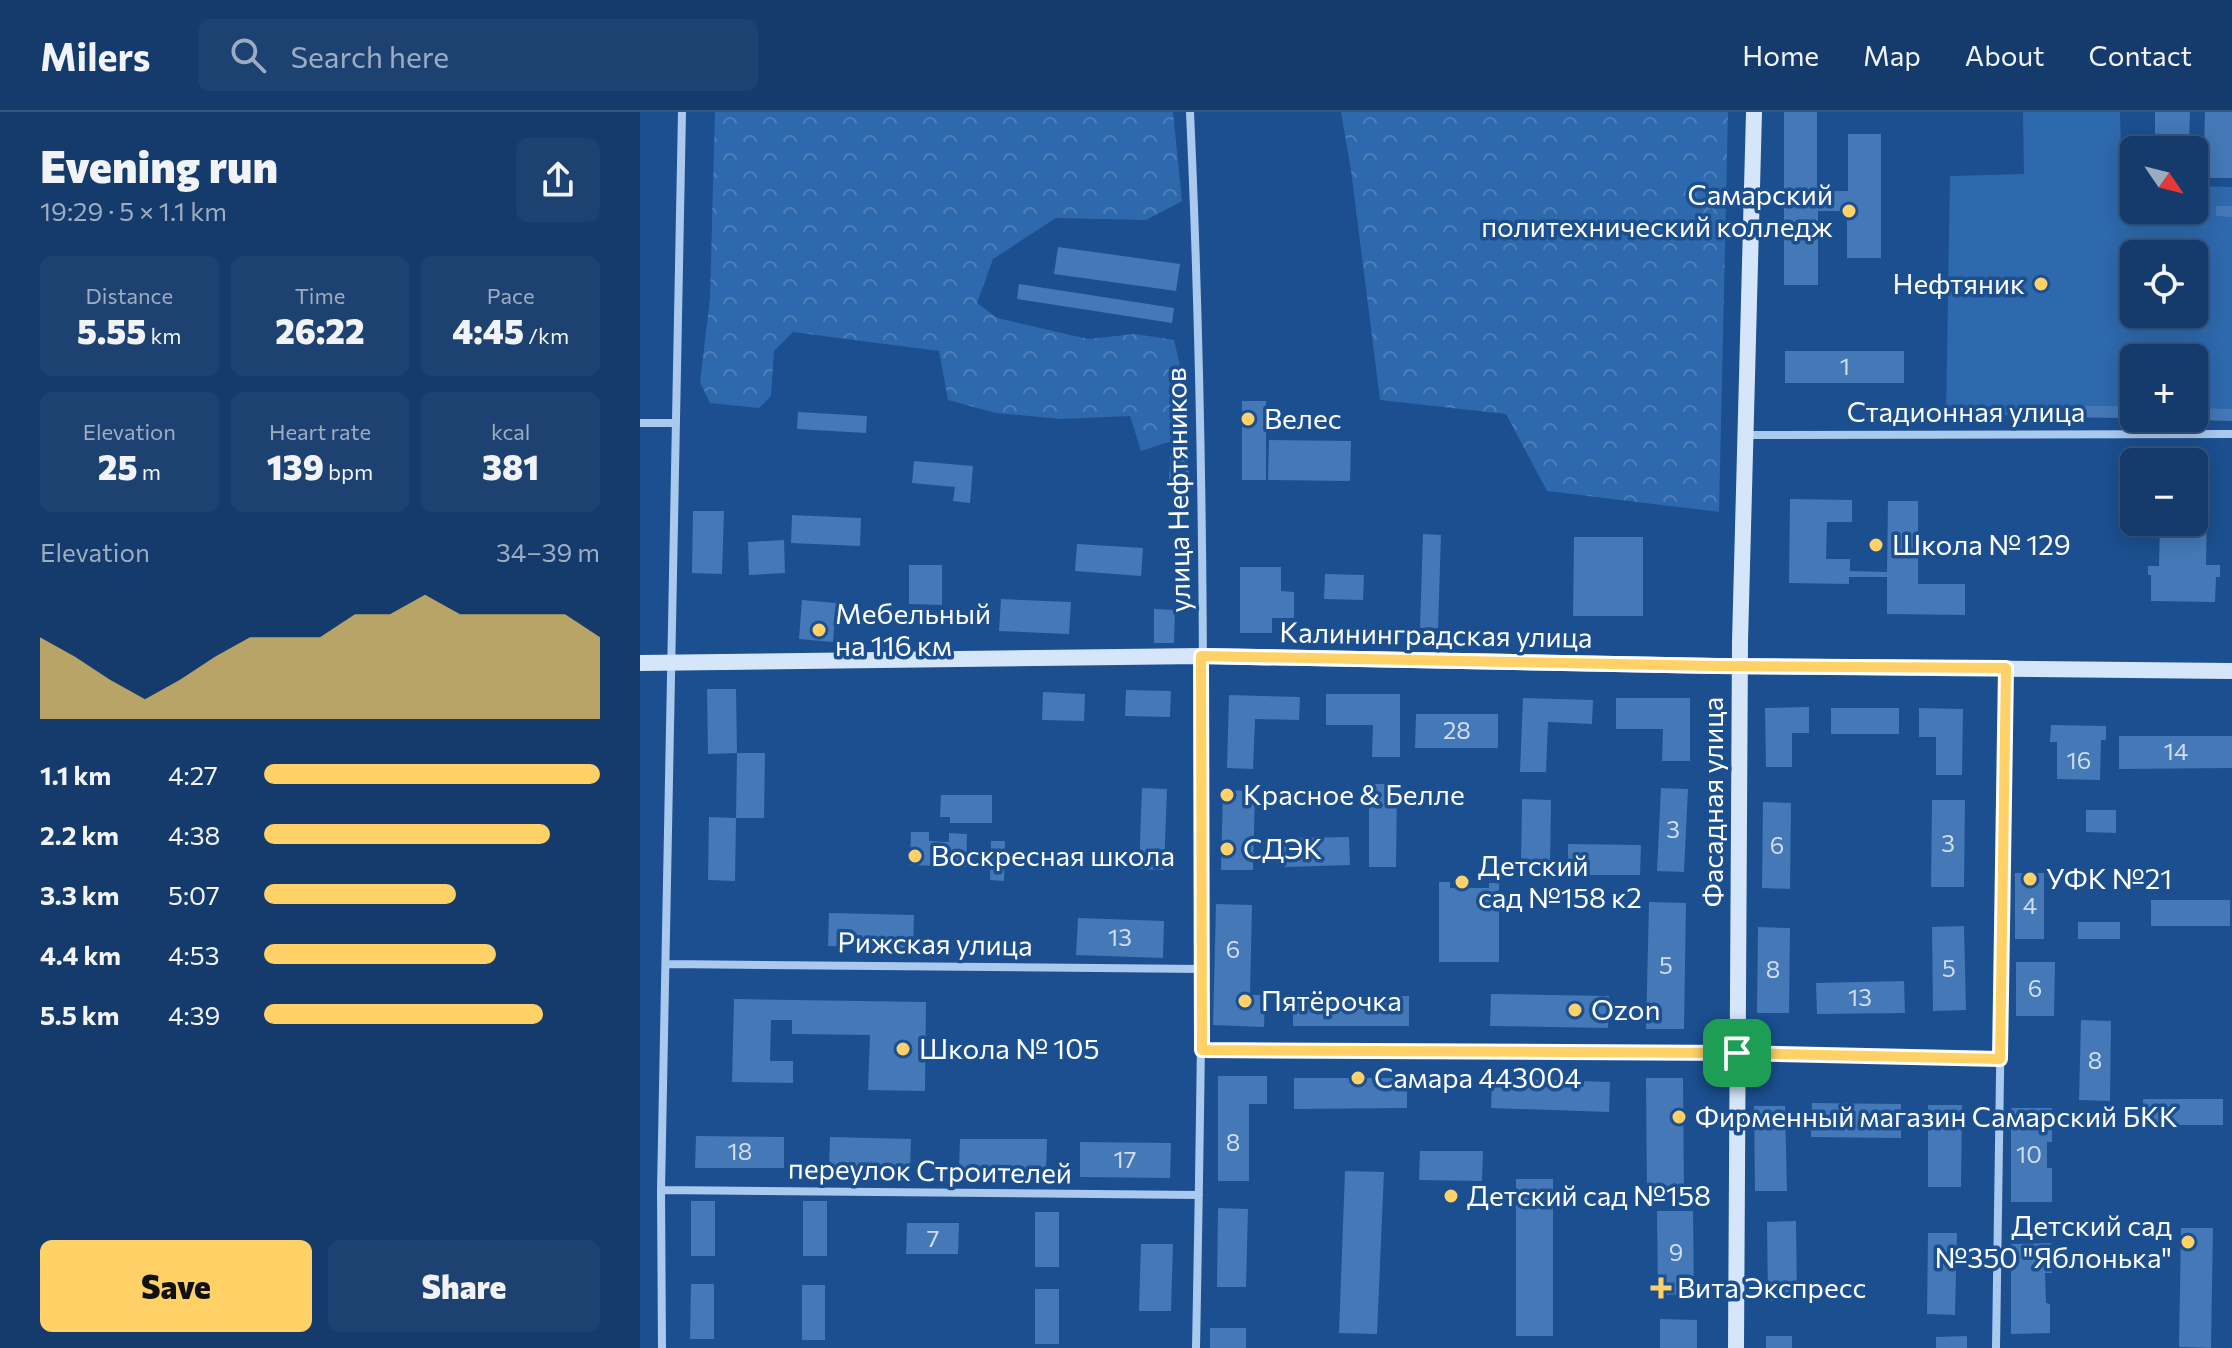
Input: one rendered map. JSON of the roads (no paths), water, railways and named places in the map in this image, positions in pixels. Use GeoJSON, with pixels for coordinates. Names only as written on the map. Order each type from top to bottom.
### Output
{"type":"FeatureCollection","features":[{"type":"Feature","properties":{"kind":"street"},"geometry":{"type":"LineString","coordinates":[[662,1348],[661,1190],[667,964],[669,663],[682,112]]}},
{"type":"Feature","properties":{"kind":"street","name":"улица Нефтяников"},"geometry":{"type":"LineString","coordinates":[[1190,112],[1198,285],[1203,969],[1196,1348]]}},
{"type":"Feature","properties":{"kind":"street","name":"Фасадная улица"},"geometry":{"type":"LineString","coordinates":[[1736,1348],[1740,666],[1754,112]]}},
{"type":"Feature","properties":{"kind":"street"},"geometry":{"type":"LineString","coordinates":[[640,423],[674,423]]}},
{"type":"Feature","properties":{"kind":"street","name":"Стадионная улица"},"geometry":{"type":"LineString","coordinates":[[1747,435],[2232,434]]}},
{"type":"Feature","properties":{"kind":"street","name":"Калининградская улица"},"geometry":{"type":"LineString","coordinates":[[640,663],[1201,656],[2232,671]]}},
{"type":"Feature","properties":{"kind":"street"},"geometry":{"type":"LineString","coordinates":[[1996,1348],[2006,668]]}},
{"type":"Feature","properties":{"kind":"street","name":"Рижская улица"},"geometry":{"type":"LineString","coordinates":[[667,964],[1203,969]]}},
{"type":"Feature","properties":{"kind":"street"},"geometry":{"type":"LineString","coordinates":[[1202,1050],[1737,1053],[2000,1059]]}},
{"type":"Feature","properties":{"kind":"street","name":"переулок Строителей"},"geometry":{"type":"LineString","coordinates":[[661,1190],[1199,1195]]}},
{"type":"Feature","properties":{"kind":"place","name":"Самарский политехнический колледж"},"geometry":{"type":"Point","coordinates":[1849,211]}},
{"type":"Feature","properties":{"kind":"place","name":"Нефтяник"},"geometry":{"type":"Point","coordinates":[2041,284]}},
{"type":"Feature","properties":{"kind":"place","name":"Велес"},"geometry":{"type":"Point","coordinates":[1248,419]}},
{"type":"Feature","properties":{"kind":"place","name":"Школа № 129"},"geometry":{"type":"Point","coordinates":[1876,545]}},
{"type":"Feature","properties":{"kind":"place","name":"Мебельный на 116 км"},"geometry":{"type":"Point","coordinates":[819,630]}},
{"type":"Feature","properties":{"kind":"place","name":"Красное & Белле"},"geometry":{"type":"Point","coordinates":[1227,795]}},
{"type":"Feature","properties":{"kind":"place","name":"СДЭК"},"geometry":{"type":"Point","coordinates":[1227,849]}},
{"type":"Feature","properties":{"kind":"place","name":"Воскресная школа"},"geometry":{"type":"Point","coordinates":[915,856]}},
{"type":"Feature","properties":{"kind":"place","name":"УФК №21"},"geometry":{"type":"Point","coordinates":[2030,879]}},
{"type":"Feature","properties":{"kind":"place","name":"Детский сад №158 к2"},"geometry":{"type":"Point","coordinates":[1462,882]}},
{"type":"Feature","properties":{"kind":"place","name":"Пятёрочка"},"geometry":{"type":"Point","coordinates":[1245,1001]}},
{"type":"Feature","properties":{"kind":"place","name":"Ozon"},"geometry":{"type":"Point","coordinates":[1575,1010]}},
{"type":"Feature","properties":{"kind":"place","name":"Школа № 105"},"geometry":{"type":"Point","coordinates":[903,1049]}},
{"type":"Feature","properties":{"kind":"place","name":"Самара 443004"},"geometry":{"type":"Point","coordinates":[1358,1078]}},
{"type":"Feature","properties":{"kind":"place","name":"Фирменный магазин Самарский БКК"},"geometry":{"type":"Point","coordinates":[1679,1117]}},
{"type":"Feature","properties":{"kind":"place","name":"Детский сад №158"},"geometry":{"type":"Point","coordinates":[1451,1196]}},
{"type":"Feature","properties":{"kind":"place","name":"Детский сад №350 \"Яблонька\""},"geometry":{"type":"Point","coordinates":[2188,1242]}},
{"type":"Feature","properties":{"kind":"place","name":"Вита Экспресс"},"geometry":{"type":"Point","coordinates":[1661,1288]}}]}
